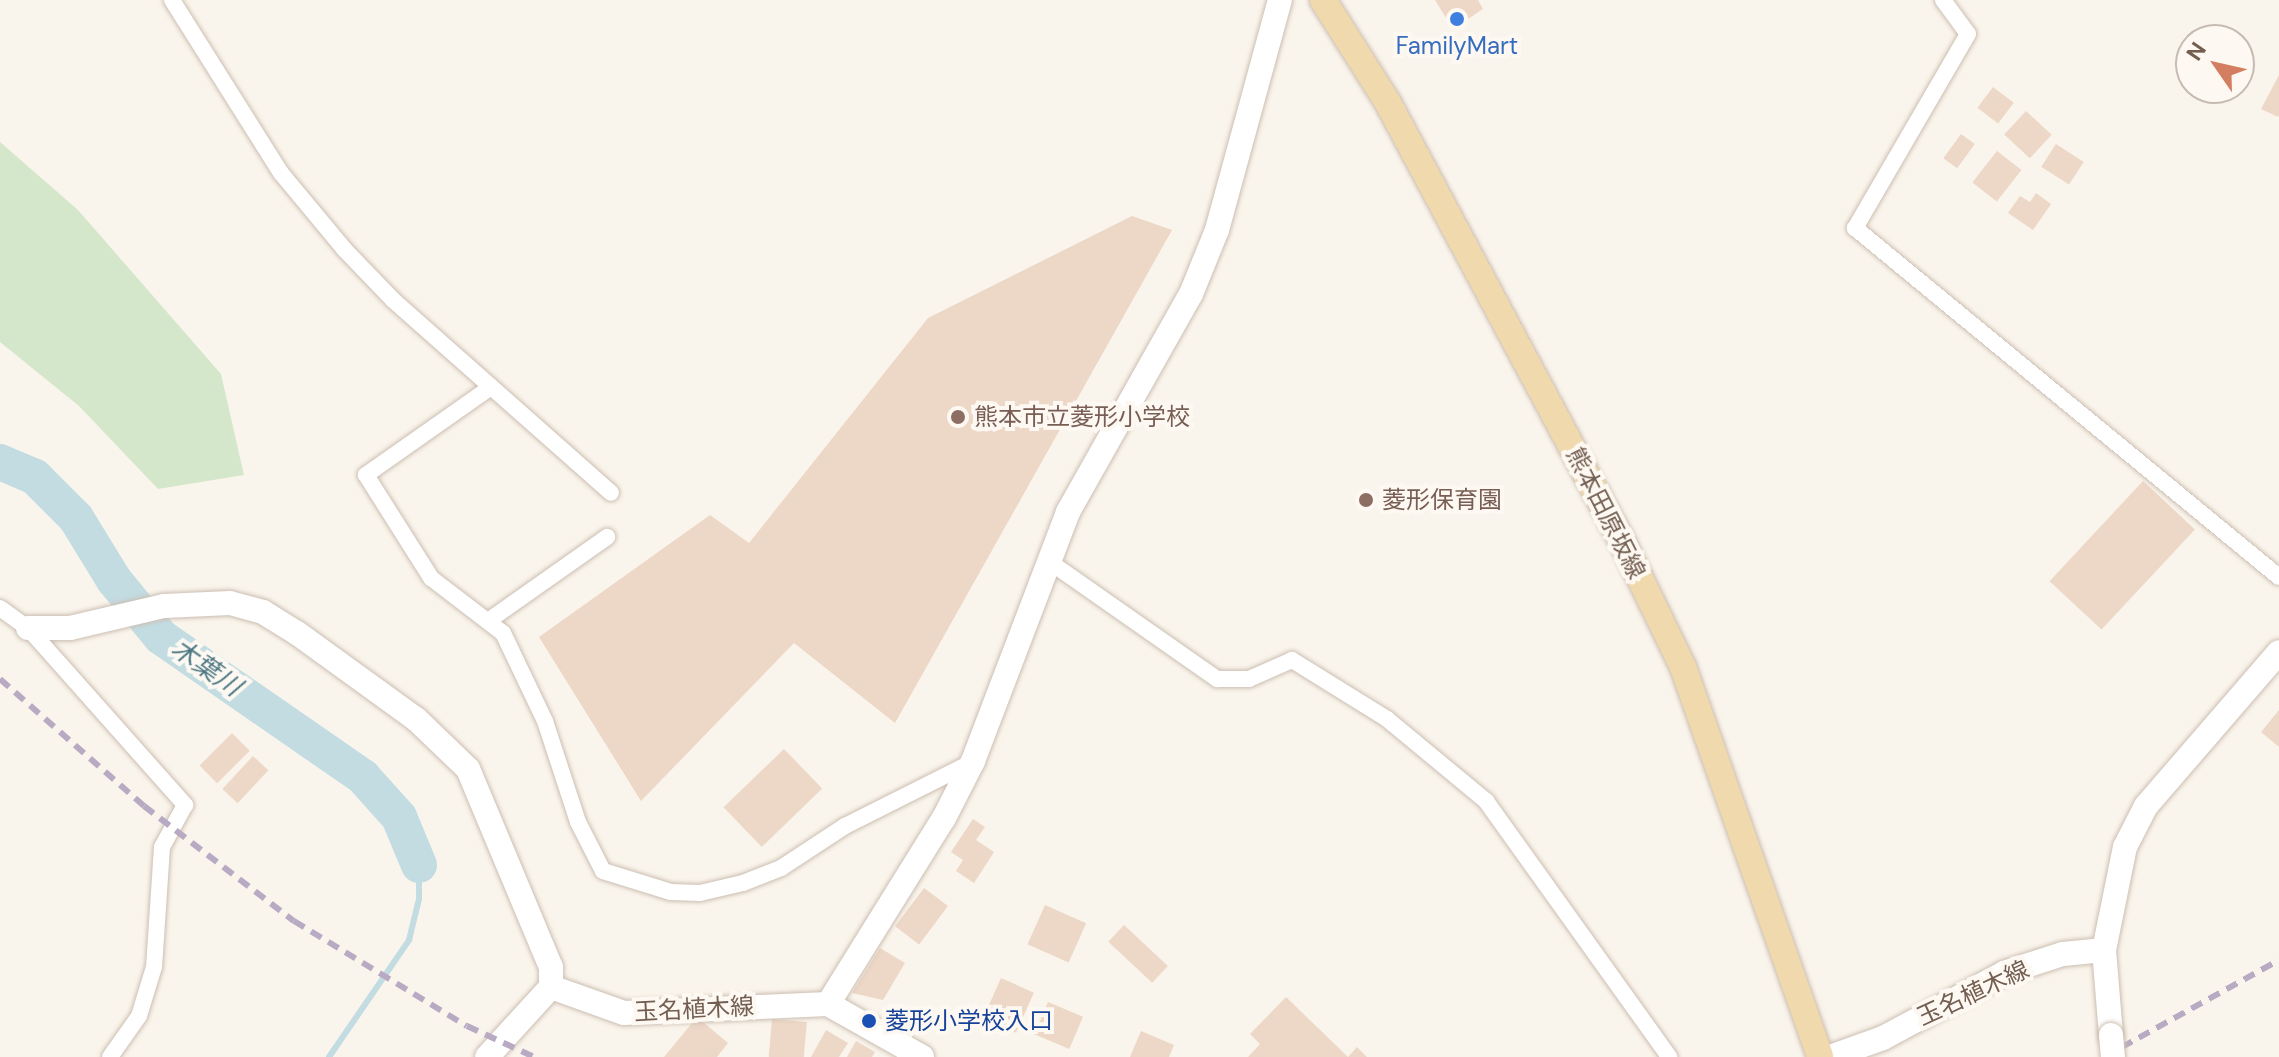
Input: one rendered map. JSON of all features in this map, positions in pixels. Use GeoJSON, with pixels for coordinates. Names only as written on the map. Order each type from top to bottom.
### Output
{"type":"FeatureCollection","features":[{"type":"Feature","properties":{"kind":"main road","name":"熊本田原坂線"},"geometry":{"type":"LineString","coordinates":[[1323,0],[1388,103],[1624,545],[1683,667],[1820,1057]]}},
{"type":"Feature","properties":{"kind":"street"},"geometry":{"type":"LineString","coordinates":[[172,0],[281,173],[344,249],[491,387],[611,493]]}},
{"type":"Feature","properties":{"kind":"street"},"geometry":{"type":"LineString","coordinates":[[922,1057],[828,1004],[907,882],[973,761],[1047,560],[1096,456],[1191,294],[1217,230],[1280,0]]}},
{"type":"Feature","properties":{"kind":"street"},"geometry":{"type":"LineString","coordinates":[[1943,0],[1968,34],[1855,228],[2279,577]]}},
{"type":"Feature","properties":{"kind":"street"},"geometry":{"type":"LineString","coordinates":[[491,387],[366,475],[431,578],[503,633],[545,721],[578,822],[603,871],[636,884],[700,893],[743,883],[781,868],[845,826],[973,761]]}},
{"type":"Feature","properties":{"kind":"street"},"geometry":{"type":"LineString","coordinates":[[488,621],[607,537]]}},
{"type":"Feature","properties":{"kind":"street"},"geometry":{"type":"LineString","coordinates":[[1047,560],[1217,679],[1249,679],[1292,660],[1387,719],[1486,801],[1669,1057]]}},
{"type":"Feature","properties":{"kind":"street"},"geometry":{"type":"LineString","coordinates":[[28,628],[70,628],[164,606],[230,603],[263,612],[297,633],[416,719],[468,769],[551,967],[551,987],[487,1057]]}},
{"type":"Feature","properties":{"kind":"street"},"geometry":{"type":"LineString","coordinates":[[0,608],[28,628],[185,805],[162,847],[154,967],[139,1016],[110,1057]]}},
{"type":"Feature","properties":{"kind":"street"},"geometry":{"type":"LineString","coordinates":[[2112,1046],[2104,950],[2125,847],[2146,806],[2279,652]]}},
{"type":"Feature","properties":{"kind":"street","name":"玉名植木線"},"geometry":{"type":"LineString","coordinates":[[1830,1057],[1883,1038],[2004,973],[2063,954],[2104,950]]}},
{"type":"Feature","properties":{"kind":"street","name":"玉名植木線"},"geometry":{"type":"LineString","coordinates":[[551,987],[624,1013],[828,1004]]}},
{"type":"Feature","properties":{"kind":"green space"},"geometry":{"type":"Polygon","coordinates":[[[0,142],[78,210],[221,374],[244,475],[158,489],[79,406],[0,342],[0,142]]]}},
{"type":"Feature","properties":{"kind":"building","name":"FamilyMart"},"geometry":{"type":"Polygon","coordinates":[[[1435,0],[1478,0],[1483,9],[1453,29],[1435,0]]]}},
{"type":"Feature","properties":{"kind":"building"},"geometry":{"type":"Polygon","coordinates":[[[2279,75],[2279,115],[2278,117],[2261,109],[2279,75]]]}},
{"type":"Feature","properties":{"kind":"building"},"geometry":{"type":"Polygon","coordinates":[[[1993,87],[2014,103],[1998,123],[1977,108],[1993,87]]]}},
{"type":"Feature","properties":{"kind":"building"},"geometry":{"type":"Polygon","coordinates":[[[2026,111],[2052,135],[2030,158],[2004,134],[2026,111]]]}},
{"type":"Feature","properties":{"kind":"building"},"geometry":{"type":"Polygon","coordinates":[[[1961,134],[1975,144],[1957,168],[1943,158],[1961,134]]]}},
{"type":"Feature","properties":{"kind":"building"},"geometry":{"type":"Polygon","coordinates":[[[2056,144],[2084,162],[2069,185],[2041,167],[2056,144]]]}},
{"type":"Feature","properties":{"kind":"building"},"geometry":{"type":"Polygon","coordinates":[[[1997,151],[2021,170],[1997,202],[1972,183],[1997,151]]]}},
{"type":"Feature","properties":{"kind":"building"},"geometry":{"type":"Polygon","coordinates":[[[2036,193],[2051,204],[2033,230],[2008,213],[2020,196],[2030,202],[2036,193]]]}},
{"type":"Feature","properties":{"kind":"building","name":"熊本市立菱形小学校"},"geometry":{"type":"Polygon","coordinates":[[[1132,216],[1172,230],[895,723],[794,643],[641,801],[539,637],[710,515],[749,543],[928,318],[1132,216]]]}},
{"type":"Feature","properties":{"kind":"building"},"geometry":{"type":"Polygon","coordinates":[[[2143,481],[2195,529],[2101,630],[2050,581],[2143,481]]]}},
{"type":"Feature","properties":{"kind":"building"},"geometry":{"type":"Polygon","coordinates":[[[2279,710],[2279,747],[2261,732],[2279,710]]]}},
{"type":"Feature","properties":{"kind":"building"},"geometry":{"type":"Polygon","coordinates":[[[232,733],[250,751],[217,783],[199,766],[232,733]]]}},
{"type":"Feature","properties":{"kind":"building"},"geometry":{"type":"Polygon","coordinates":[[[784,749],[822,789],[762,847],[724,807],[784,749]]]}},
{"type":"Feature","properties":{"kind":"building"},"geometry":{"type":"Polygon","coordinates":[[[253,756],[268,770],[238,803],[222,789],[253,756]]]}},
{"type":"Feature","properties":{"kind":"building"},"geometry":{"type":"Polygon","coordinates":[[[973,819],[985,827],[976,840],[994,852],[974,883],[956,871],[963,860],[951,852],[973,819]]]}},
{"type":"Feature","properties":{"kind":"building"},"geometry":{"type":"Polygon","coordinates":[[[924,888],[948,906],[919,944],[895,926],[924,888]]]}},
{"type":"Feature","properties":{"kind":"building"},"geometry":{"type":"Polygon","coordinates":[[[1045,905],[1086,923],[1069,963],[1028,944],[1045,905]]]}},
{"type":"Feature","properties":{"kind":"building"},"geometry":{"type":"Polygon","coordinates":[[[1124,925],[1168,966],[1152,983],[1108,942],[1124,925]]]}},
{"type":"Feature","properties":{"kind":"building"},"geometry":{"type":"Polygon","coordinates":[[[880,948],[905,963],[883,1000],[852,993],[880,948]]]}},
{"type":"Feature","properties":{"kind":"building"},"geometry":{"type":"Polygon","coordinates":[[[1001,978],[1034,993],[1016,1033],[983,1018],[1001,978]]]}},
{"type":"Feature","properties":{"kind":"building"},"geometry":{"type":"Polygon","coordinates":[[[1286,997],[1348,1057],[1248,1057],[1260,1044],[1250,1034],[1286,997]]]}},
{"type":"Feature","properties":{"kind":"building"},"geometry":{"type":"Polygon","coordinates":[[[1048,1002],[1083,1017],[1069,1049],[1034,1034],[1048,1002]]]}},
{"type":"Feature","properties":{"kind":"building"},"geometry":{"type":"Polygon","coordinates":[[[697,1017],[728,1043],[717,1057],[664,1057],[697,1017]]]}},
{"type":"Feature","properties":{"kind":"building"},"geometry":{"type":"Polygon","coordinates":[[[772,1019],[807,1022],[804,1057],[769,1057],[772,1019]]]}},
{"type":"Feature","properties":{"kind":"building"},"geometry":{"type":"Polygon","coordinates":[[[826,1030],[848,1043],[839,1057],[811,1057],[826,1030]]]}},
{"type":"Feature","properties":{"kind":"building"},"geometry":{"type":"Polygon","coordinates":[[[1141,1031],[1174,1045],[1169,1057],[1130,1057],[1141,1031]]]}},
{"type":"Feature","properties":{"kind":"building"},"geometry":{"type":"Polygon","coordinates":[[[856,1041],[875,1052],[872,1057],[847,1057],[856,1041]]]}},
{"type":"Feature","properties":{"kind":"building"},"geometry":{"type":"Polygon","coordinates":[[[1357,1047],[1367,1057],[1348,1057],[1357,1047]]]}},
{"type":"Feature","properties":{"kind":"waterway","name":"木葉川"},"geometry":{"type":"LineString","coordinates":[[0,462],[35,477],[76,518],[114,580],[161,637],[363,777],[399,817],[419,865]]}},
{"type":"Feature","properties":{"kind":"waterway"},"geometry":{"type":"LineString","coordinates":[[329,1057],[409,940],[419,899],[419,865]]}},
{"type":"Feature","properties":{"kind":"railway"},"geometry":{"type":"LineString","coordinates":[[0,679],[144,806],[294,921],[467,1026],[534,1057]]}},
{"type":"Feature","properties":{"kind":"railway"},"geometry":{"type":"LineString","coordinates":[[2104,1057],[2279,960]]}},
{"type":"Feature","properties":{"kind":"place","name":"FamilyMart"},"geometry":{"type":"Point","coordinates":[1457,19]}},
{"type":"Feature","properties":{"kind":"place","name":"熊本市立菱形小学校"},"geometry":{"type":"Point","coordinates":[958,417]}},
{"type":"Feature","properties":{"kind":"place","name":"菱形保育園"},"geometry":{"type":"Point","coordinates":[1366,500]}},
{"type":"Feature","properties":{"kind":"place","name":"菱形小学校入口"},"geometry":{"type":"Point","coordinates":[869,1021]}}]}
